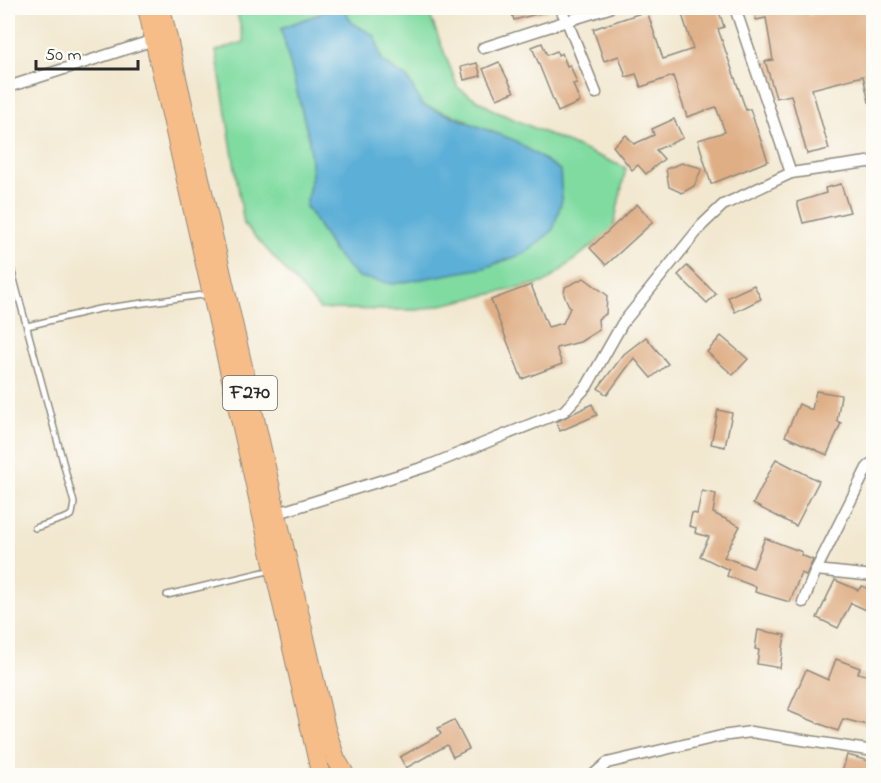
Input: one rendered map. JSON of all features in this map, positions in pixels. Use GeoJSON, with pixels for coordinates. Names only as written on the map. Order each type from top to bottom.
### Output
{"type":"FeatureCollection","features":[{"type":"Feature","properties":{"kind":"main road","name":"F270"},"geometry":{"type":"LineString","coordinates":[[147,8],[321,776]]}},
{"type":"Feature","properties":{"kind":"main road","name":"F270"},"geometry":{"type":"LineString","coordinates":[[161,8],[326,729],[336,759],[346,776]]}},
{"type":"Feature","properties":{"kind":"street"},"geometry":{"type":"LineString","coordinates":[[560,8],[596,93]]}},
{"type":"Feature","properties":{"kind":"street"},"geometry":{"type":"LineString","coordinates":[[483,48],[609,8]]}},
{"type":"Feature","properties":{"kind":"street"},"geometry":{"type":"LineString","coordinates":[[735,8],[791,173]]}},
{"type":"Feature","properties":{"kind":"street"},"geometry":{"type":"LineString","coordinates":[[8,87],[154,40]]}},
{"type":"Feature","properties":{"kind":"street"},"geometry":{"type":"LineString","coordinates":[[278,513],[428,466],[564,411],[588,386],[622,324],[702,225],[723,205],[791,173],[873,161]]}},
{"type":"Feature","properties":{"kind":"street"},"geometry":{"type":"LineString","coordinates":[[803,602],[816,570],[873,460]]}},
{"type":"Feature","properties":{"kind":"street"},"geometry":{"type":"LineString","coordinates":[[816,570],[873,576]]}},
{"type":"Feature","properties":{"kind":"street"},"geometry":{"type":"LineString","coordinates":[[592,776],[607,764],[721,736],[751,732],[873,751]]}},
{"type":"Feature","properties":{"kind":"lane"},"geometry":{"type":"LineString","coordinates":[[8,257],[27,326],[39,382],[74,503],[72,514],[68,517],[35,528]]}},
{"type":"Feature","properties":{"kind":"lane"},"geometry":{"type":"LineString","coordinates":[[27,326],[99,309],[212,294]]}},
{"type":"Feature","properties":{"kind":"lane"},"geometry":{"type":"LineString","coordinates":[[167,596],[274,570]]}},
{"type":"Feature","properties":{"kind":"green space"},"geometry":{"type":"Polygon","coordinates":[[[236,8],[336,8],[281,28],[309,139],[312,174],[306,207],[467,120],[422,105],[408,79],[382,61],[375,36],[352,23],[344,8],[427,8],[458,88],[495,111],[626,168],[613,229],[546,282],[418,310],[320,309],[244,224],[216,51],[244,42],[236,8]]]}},
{"type":"Feature","properties":{"kind":"water"},"geometry":{"type":"Polygon","coordinates":[[[336,8],[344,8],[352,23],[375,36],[382,61],[408,79],[422,105],[514,140],[560,170],[562,200],[553,230],[526,253],[484,268],[393,284],[358,277],[335,253],[306,206],[312,174],[309,139],[281,28],[336,8]]]}},
{"type":"Feature","properties":{"kind":"building"},"geometry":{"type":"Polygon","coordinates":[[[510,8],[548,8],[548,11],[514,20],[510,8]]]}},
{"type":"Feature","properties":{"kind":"building"},"geometry":{"type":"Polygon","coordinates":[[[680,8],[718,8],[724,27],[718,29],[746,110],[750,109],[768,161],[711,184],[698,140],[725,132],[716,107],[687,117],[673,76],[641,87],[636,74],[626,77],[619,56],[604,61],[593,29],[647,11],[663,59],[693,49],[680,8]]]}},
{"type":"Feature","properties":{"kind":"building"},"geometry":{"type":"Polygon","coordinates":[[[754,8],[807,8],[808,15],[837,10],[836,8],[873,8],[873,101],[869,102],[863,76],[812,89],[829,149],[807,154],[791,95],[776,98],[765,61],[773,60],[766,18],[756,20],[754,8]]]}},
{"type":"Feature","properties":{"kind":"building"},"geometry":{"type":"Polygon","coordinates":[[[542,43],[547,55],[557,51],[558,55],[562,53],[577,83],[573,84],[580,102],[558,112],[532,47],[542,43]]]}},
{"type":"Feature","properties":{"kind":"building"},"geometry":{"type":"Polygon","coordinates":[[[499,62],[514,92],[497,99],[483,69],[499,62]]]}},
{"type":"Feature","properties":{"kind":"building"},"geometry":{"type":"Polygon","coordinates":[[[477,63],[481,76],[464,80],[461,67],[477,63]]]}},
{"type":"Feature","properties":{"kind":"building"},"geometry":{"type":"Polygon","coordinates":[[[674,119],[683,138],[656,150],[664,159],[646,174],[638,165],[632,170],[613,146],[626,135],[634,144],[654,135],[652,129],[674,119]]]}},
{"type":"Feature","properties":{"kind":"building"},"geometry":{"type":"Polygon","coordinates":[[[682,163],[702,168],[694,186],[682,193],[669,187],[666,169],[682,163]]]}},
{"type":"Feature","properties":{"kind":"building"},"geometry":{"type":"Polygon","coordinates":[[[841,184],[850,212],[803,223],[797,202],[826,193],[825,188],[841,184]]]}},
{"type":"Feature","properties":{"kind":"building"},"geometry":{"type":"Polygon","coordinates":[[[637,204],[653,222],[606,265],[590,248],[637,204]]]}},
{"type":"Feature","properties":{"kind":"building"},"geometry":{"type":"Polygon","coordinates":[[[687,266],[716,294],[707,303],[678,275],[687,266]]]}},
{"type":"Feature","properties":{"kind":"building"},"geometry":{"type":"Polygon","coordinates":[[[584,278],[607,295],[606,314],[598,319],[599,330],[580,342],[556,348],[562,364],[522,379],[491,300],[531,285],[548,327],[563,323],[570,308],[564,295],[565,287],[584,278]]]}},
{"type":"Feature","properties":{"kind":"building"},"geometry":{"type":"Polygon","coordinates":[[[754,285],[761,299],[735,312],[728,297],[754,285]]]}},
{"type":"Feature","properties":{"kind":"building"},"geometry":{"type":"Polygon","coordinates":[[[721,336],[748,359],[733,375],[707,352],[721,336]]]}},
{"type":"Feature","properties":{"kind":"building"},"geometry":{"type":"Polygon","coordinates":[[[646,337],[668,364],[651,378],[634,358],[607,395],[598,388],[624,354],[646,337]]]}},
{"type":"Feature","properties":{"kind":"building"},"geometry":{"type":"Polygon","coordinates":[[[816,391],[841,395],[837,421],[841,423],[827,455],[785,436],[799,404],[812,410],[816,391]]]}},
{"type":"Feature","properties":{"kind":"building"},"geometry":{"type":"Polygon","coordinates":[[[592,404],[597,415],[560,431],[556,422],[592,404]]]}},
{"type":"Feature","properties":{"kind":"building"},"geometry":{"type":"Polygon","coordinates":[[[718,410],[732,413],[725,447],[711,444],[718,410]]]}},
{"type":"Feature","properties":{"kind":"building"},"geometry":{"type":"Polygon","coordinates":[[[776,459],[819,481],[796,526],[753,504],[776,459]]]}},
{"type":"Feature","properties":{"kind":"building"},"geometry":{"type":"Polygon","coordinates":[[[702,491],[716,494],[713,513],[740,526],[724,557],[753,568],[765,538],[802,552],[801,555],[813,560],[806,575],[801,573],[790,602],[755,592],[756,587],[727,576],[729,570],[700,556],[709,537],[695,533],[696,528],[689,526],[692,513],[697,514],[702,491]]]}},
{"type":"Feature","properties":{"kind":"building"},"geometry":{"type":"Polygon","coordinates":[[[835,580],[858,590],[862,586],[873,591],[873,613],[851,603],[838,628],[817,618],[835,580]]]}},
{"type":"Feature","properties":{"kind":"building"},"geometry":{"type":"Polygon","coordinates":[[[758,630],[785,635],[780,668],[757,664],[759,650],[755,649],[758,630]]]}},
{"type":"Feature","properties":{"kind":"building"},"geometry":{"type":"Polygon","coordinates":[[[836,659],[860,668],[858,673],[873,677],[871,726],[843,719],[838,731],[788,711],[806,670],[828,680],[836,659]]]}},
{"type":"Feature","properties":{"kind":"building"},"geometry":{"type":"Polygon","coordinates":[[[454,720],[469,749],[453,757],[447,745],[406,768],[400,757],[441,734],[438,728],[454,720]]]}},
{"type":"Feature","properties":{"kind":"building"},"geometry":{"type":"Polygon","coordinates":[[[847,755],[873,762],[873,776],[841,776],[847,755]]]}}]}
